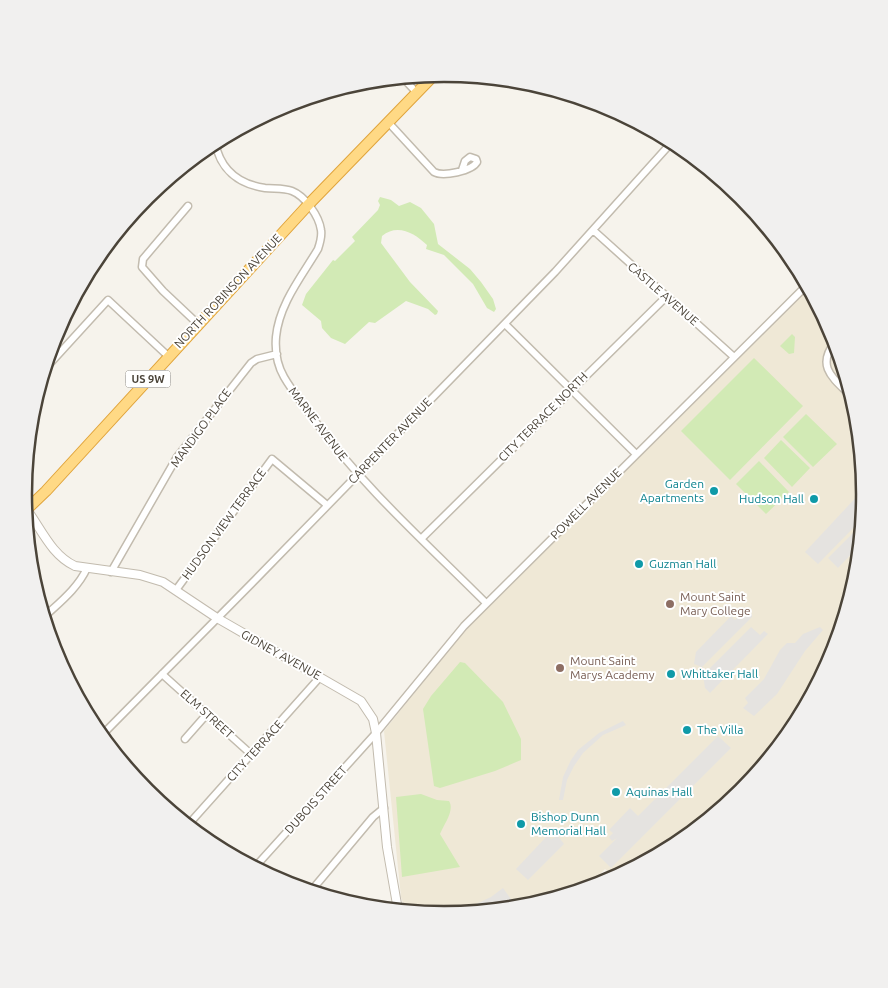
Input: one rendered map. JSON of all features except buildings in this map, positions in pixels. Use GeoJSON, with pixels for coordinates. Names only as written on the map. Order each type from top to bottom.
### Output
{"type":"FeatureCollection","features":[{"type":"Feature","properties":{"kind":"highway","name":"NORTH ROBINSON AVENUE"},"geometry":{"type":"LineString","coordinates":[[32,503],[46,491],[308,204],[427,83]]}},
{"type":"Feature","properties":{"kind":"street"},"geometry":{"type":"LineString","coordinates":[[409,84],[417,93]]}},
{"type":"Feature","properties":{"kind":"street"},"geometry":{"type":"LineString","coordinates":[[388,122],[434,172],[445,175],[462,170]]}},
{"type":"Feature","properties":{"kind":"street","name":"CARPENTER AVENUE"},"geometry":{"type":"LineString","coordinates":[[107,730],[505,324],[667,148]]}},
{"type":"Feature","properties":{"kind":"street"},"geometry":{"type":"LineString","coordinates":[[217,151],[222,164],[240,180],[265,188],[292,191],[308,204]]}},
{"type":"Feature","properties":{"kind":"street","name":"MARNE AVENUE"},"geometry":{"type":"LineString","coordinates":[[308,204],[319,221],[321,239],[318,249],[283,308],[278,324],[276,338],[277,354],[283,377],[357,475],[486,603]]}},
{"type":"Feature","properties":{"kind":"street"},"geometry":{"type":"LineString","coordinates":[[188,206],[143,259],[142,267],[163,291],[198,324]]}},
{"type":"Feature","properties":{"kind":"street","name":"CASTLE AVENUE"},"geometry":{"type":"LineString","coordinates":[[593,230],[734,357]]}},
{"type":"Feature","properties":{"kind":"street","name":"POWELL AVENUE"},"geometry":{"type":"LineString","coordinates":[[376,733],[464,626],[486,603],[801,290]]}},
{"type":"Feature","properties":{"kind":"street","name":"CITY TERRACE NORTH"},"geometry":{"type":"LineString","coordinates":[[421,539],[666,297]]}},
{"type":"Feature","properties":{"kind":"street"},"geometry":{"type":"LineString","coordinates":[[56,357],[108,300],[168,356]]}},
{"type":"Feature","properties":{"kind":"street"},"geometry":{"type":"LineString","coordinates":[[505,324],[636,454]]}},
{"type":"Feature","properties":{"kind":"street"},"geometry":{"type":"LineString","coordinates":[[829,350],[825,361],[827,369],[833,379],[841,386]]}},
{"type":"Feature","properties":{"kind":"street","name":"MANDIGO PLACE"},"geometry":{"type":"LineString","coordinates":[[111,572],[178,457],[251,363],[256,359],[277,354]]}},
{"type":"Feature","properties":{"kind":"street","name":"HUDSON VIEW TERRACE"},"geometry":{"type":"LineString","coordinates":[[176,590],[272,459],[327,505]]}},
{"type":"Feature","properties":{"kind":"street","name":"GIDNEY AVENUE"},"geometry":{"type":"LineString","coordinates":[[33,519],[58,555],[66,562],[75,566],[150,578],[163,582],[217,618],[361,701],[373,719],[376,733],[387,847],[397,903]]}},
{"type":"Feature","properties":{"kind":"street"},"geometry":{"type":"LineString","coordinates":[[50,611],[75,587],[87,568]]}},
{"type":"Feature","properties":{"kind":"street","name":"ELM STREET"},"geometry":{"type":"LineString","coordinates":[[162,674],[252,755]]}},
{"type":"Feature","properties":{"kind":"street","name":"CITY TERRACE"},"geometry":{"type":"LineString","coordinates":[[193,820],[320,677]]}},
{"type":"Feature","properties":{"kind":"street"},"geometry":{"type":"LineString","coordinates":[[185,739],[207,714]]}},
{"type":"Feature","properties":{"kind":"street","name":"DUBOIS STREET"},"geometry":{"type":"LineString","coordinates":[[260,862],[376,733]]}},
{"type":"Feature","properties":{"kind":"street"},"geometry":{"type":"LineString","coordinates":[[316,885],[373,817],[384,808]]}},
{"type":"Feature","properties":{"kind":"shaded area","name":"Mount Saint Mary College"},"geometry":{"type":"Polygon","coordinates":[[[803,294],[834,362],[848,414],[855,467],[856,494],[852,548],[848,574],[834,626],[813,676],[786,723],[770,745],[735,785],[695,820],[673,836],[626,863],[607,871],[605,869],[600,874],[576,884],[524,898],[498,902],[444,906],[403,903],[384,731],[464,631],[803,294]]]}},
{"type":"Feature","properties":{"kind":"shaded area"},"geometry":{"type":"Polygon","coordinates":[[[856,498],[854,527],[818,564],[805,552],[856,498]]]}},
{"type":"Feature","properties":{"kind":"shaded area"},"geometry":{"type":"Polygon","coordinates":[[[854,532],[851,554],[838,568],[828,558],[854,532]]]}},
{"type":"Feature","properties":{"kind":"shaded area"},"geometry":{"type":"Polygon","coordinates":[[[745,609],[752,614],[752,617],[702,667],[694,664],[696,652],[731,616],[735,620],[745,609]]]}},
{"type":"Feature","properties":{"kind":"shaded area"},"geometry":{"type":"Polygon","coordinates":[[[751,627],[760,635],[764,631],[768,634],[710,693],[705,688],[703,675],[751,627]]]}},
{"type":"Feature","properties":{"kind":"shaded area"},"geometry":{"type":"Polygon","coordinates":[[[820,627],[823,630],[805,651],[777,694],[754,716],[743,708],[748,703],[745,698],[764,679],[780,650],[787,643],[795,643],[803,634],[820,627]]]}},
{"type":"Feature","properties":{"kind":"shaded area"},"geometry":{"type":"Polygon","coordinates":[[[623,721],[626,725],[603,735],[583,753],[567,780],[563,800],[559,800],[563,777],[578,750],[599,733],[623,721]]]}},
{"type":"Feature","properties":{"kind":"shaded area"},"geometry":{"type":"Polygon","coordinates":[[[718,736],[731,748],[611,868],[599,856],[617,838],[612,841],[609,837],[613,833],[609,830],[630,808],[638,816],[718,736]]]}},
{"type":"Feature","properties":{"kind":"shaded area"},"geometry":{"type":"Polygon","coordinates":[[[548,835],[551,839],[558,836],[564,844],[528,880],[516,869],[548,835]]]}},
{"type":"Feature","properties":{"kind":"shaded area"},"geometry":{"type":"Polygon","coordinates":[[[503,888],[512,900],[475,905],[491,897],[503,888]]]}},
{"type":"Feature","properties":{"kind":"green space"},"geometry":{"type":"Polygon","coordinates":[[[380,197],[391,200],[399,206],[410,202],[421,208],[434,224],[438,244],[470,269],[481,282],[493,299],[496,309],[494,312],[487,308],[473,284],[444,255],[426,249],[427,245],[411,233],[394,230],[382,236],[381,243],[410,282],[438,311],[437,314],[435,315],[428,309],[406,301],[375,323],[369,322],[345,344],[331,338],[322,328],[321,321],[302,305],[306,294],[333,260],[335,261],[355,241],[352,237],[378,210],[380,197]]]}},
{"type":"Feature","properties":{"kind":"green space"},"geometry":{"type":"Polygon","coordinates":[[[792,334],[795,337],[794,353],[789,354],[780,346],[792,334]]]}},
{"type":"Feature","properties":{"kind":"green space"},"geometry":{"type":"Polygon","coordinates":[[[754,358],[803,406],[730,480],[681,431],[754,358]]]}},
{"type":"Feature","properties":{"kind":"green space"},"geometry":{"type":"Polygon","coordinates":[[[806,414],[837,444],[813,467],[783,437],[806,414]]]}},
{"type":"Feature","properties":{"kind":"green space"},"geometry":{"type":"Polygon","coordinates":[[[781,440],[810,468],[792,487],[764,458],[781,440]]]}},
{"type":"Feature","properties":{"kind":"green space"},"geometry":{"type":"Polygon","coordinates":[[[759,461],[789,492],[766,514],[736,484],[759,461]]]}},
{"type":"Feature","properties":{"kind":"green space"},"geometry":{"type":"Polygon","coordinates":[[[460,662],[465,663],[503,702],[521,739],[521,760],[495,771],[440,788],[434,786],[423,709],[431,696],[460,662]]]}},
{"type":"Feature","properties":{"kind":"green space"},"geometry":{"type":"Polygon","coordinates":[[[421,794],[437,800],[449,801],[450,813],[440,834],[460,867],[402,877],[396,797],[421,794]]]}},
{"type":"Feature","properties":{"kind":"place","name":"Garden Apartments"},"geometry":{"type":"Point","coordinates":[714,491]}},
{"type":"Feature","properties":{"kind":"place","name":"Hudson Hall"},"geometry":{"type":"Point","coordinates":[814,499]}},
{"type":"Feature","properties":{"kind":"place","name":"Guzman Hall"},"geometry":{"type":"Point","coordinates":[639,564]}},
{"type":"Feature","properties":{"kind":"place","name":"Mount Saint Mary College"},"geometry":{"type":"Point","coordinates":[670,604]}},
{"type":"Feature","properties":{"kind":"place","name":"Mount Saint Marys Academy"},"geometry":{"type":"Point","coordinates":[560,668]}},
{"type":"Feature","properties":{"kind":"place","name":"Whittaker Hall"},"geometry":{"type":"Point","coordinates":[671,674]}},
{"type":"Feature","properties":{"kind":"place","name":"The Villa"},"geometry":{"type":"Point","coordinates":[687,730]}},
{"type":"Feature","properties":{"kind":"place","name":"Aquinas Hall"},"geometry":{"type":"Point","coordinates":[616,792]}},
{"type":"Feature","properties":{"kind":"place","name":"Bishop Dunn Memorial Hall"},"geometry":{"type":"Point","coordinates":[521,824]}}]}
